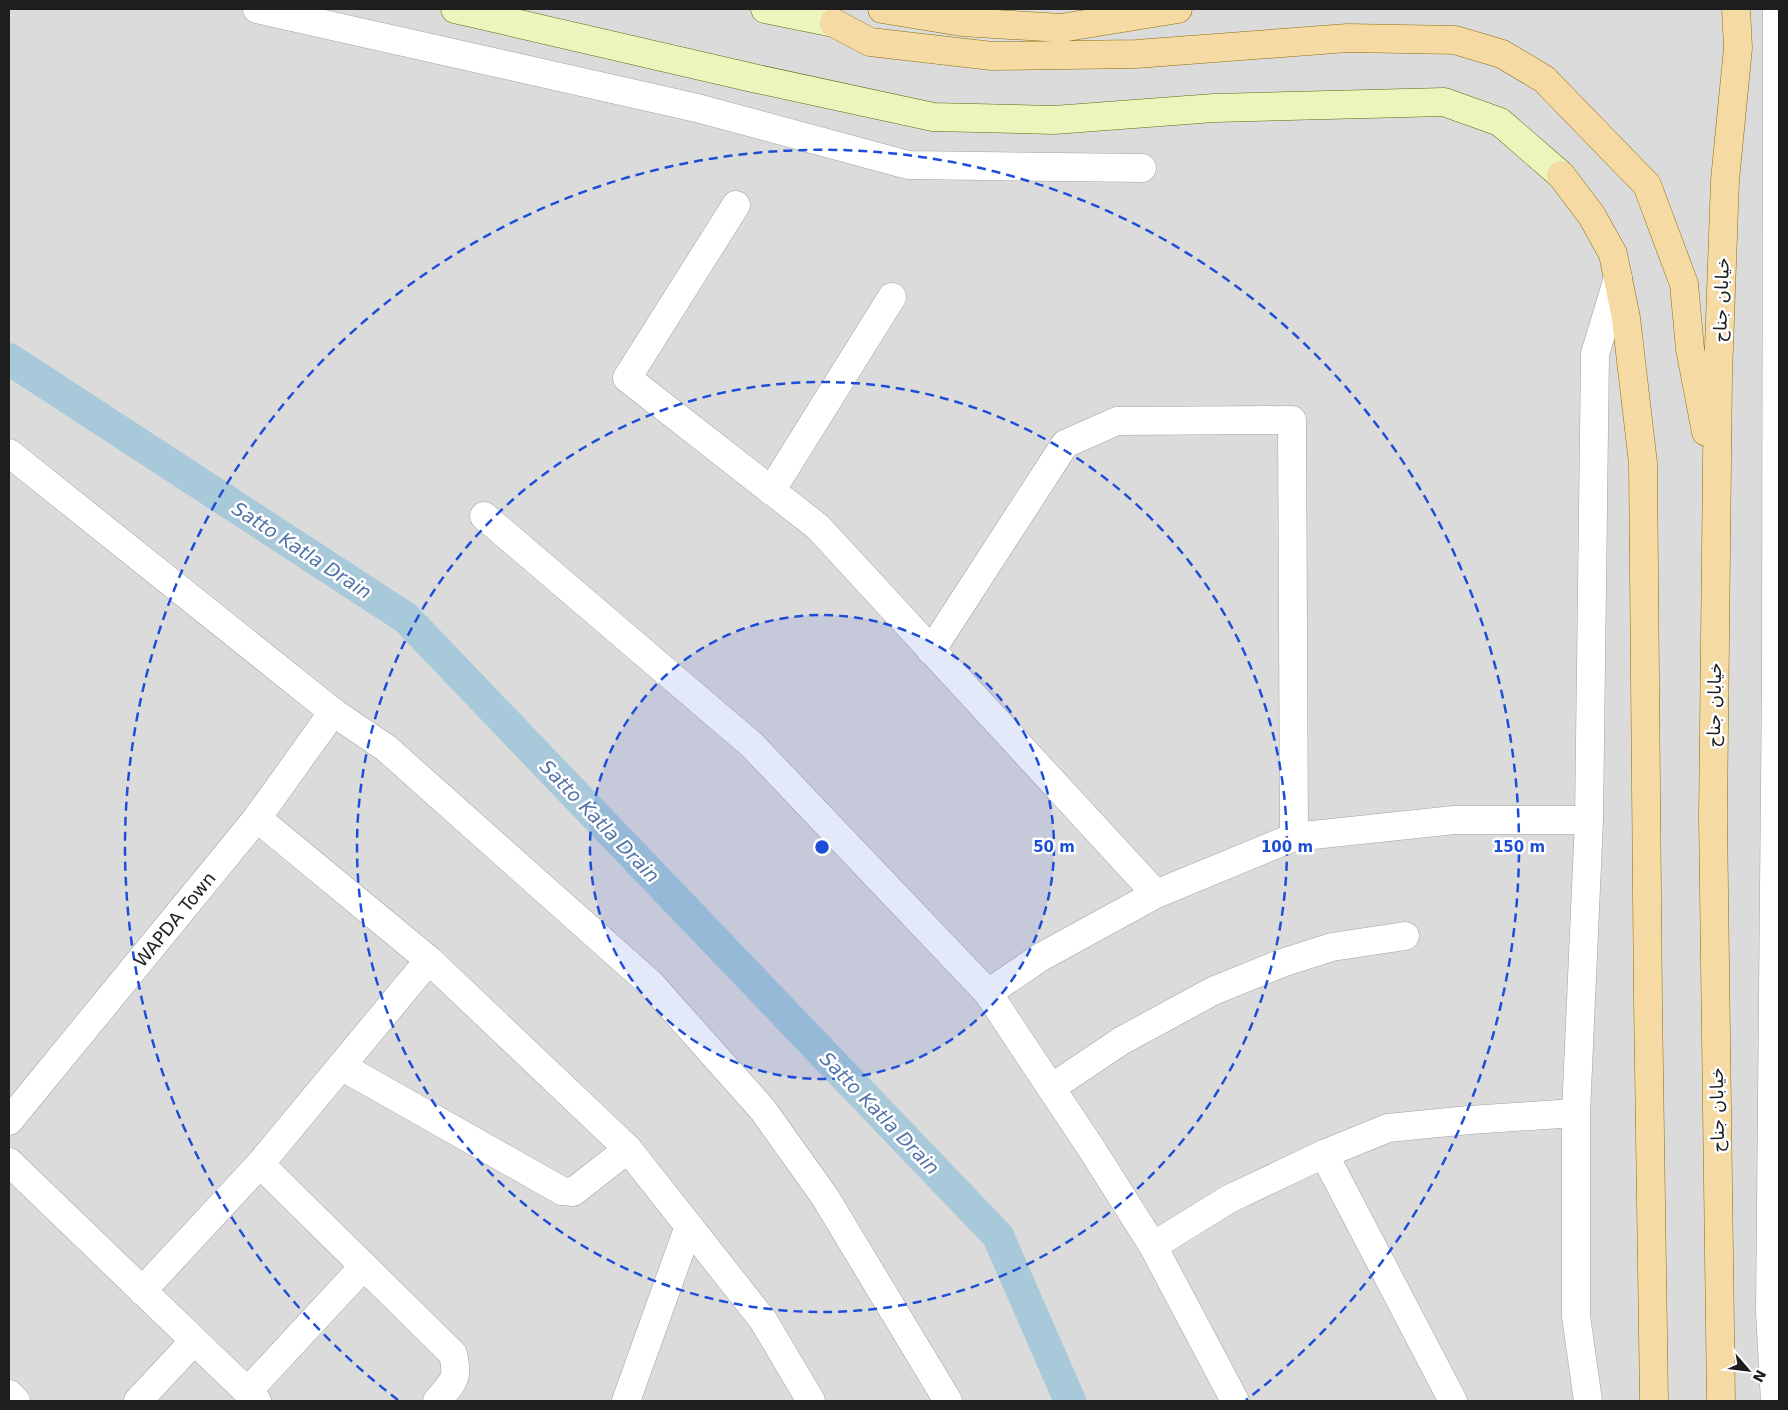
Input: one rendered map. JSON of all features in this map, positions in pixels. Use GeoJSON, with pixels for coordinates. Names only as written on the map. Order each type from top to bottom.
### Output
{"type":"FeatureCollection","features":[{"type":"Feature","properties":{"kind":"main road"},"geometry":{"type":"LineString","coordinates":[[455,9],[932,117],[1054,120],[1214,108],[1444,102],[1500,122],[1561,175],[1592,216],[1612,254],[1626,318],[1643,463],[1654,1401]]}},
{"type":"Feature","properties":{"kind":"main road"},"geometry":{"type":"LineString","coordinates":[[765,9],[834,23],[870,42],[992,56],[1136,54],[1348,38],[1455,40],[1502,54],[1544,79],[1647,186],[1684,284],[1690,349],[1717,494]]}},
{"type":"Feature","properties":{"kind":"main road"},"geometry":{"type":"LineString","coordinates":[[834,23],[877,9]]}},
{"type":"Feature","properties":{"kind":"main road"},"geometry":{"type":"LineString","coordinates":[[882,9],[962,22],[1061,28],[1178,9]]}},
{"type":"Feature","properties":{"kind":"main road","name":"خیابان جناح"},"geometry":{"type":"LineString","coordinates":[[1721,1401],[1713,817],[1718,375],[1726,180],[1738,48],[1736,9]]}},
{"type":"Feature","properties":{"kind":"street"},"geometry":{"type":"LineString","coordinates":[[257,9],[697,108],[908,165],[1142,168]]}},
{"type":"Feature","properties":{"kind":"street"},"geometry":{"type":"LineString","coordinates":[[1775,1401],[1770,1312],[1777,830],[1777,9]]}},
{"type":"Feature","properties":{"kind":"street"},"geometry":{"type":"LineString","coordinates":[[736,205],[627,378],[818,527],[1156,894]]}},
{"type":"Feature","properties":{"kind":"street"},"geometry":{"type":"LineString","coordinates":[[1588,1401],[1576,1316],[1576,1113],[1589,820],[1595,354],[1618,278]]}},
{"type":"Feature","properties":{"kind":"street"},"geometry":{"type":"LineString","coordinates":[[771,491],[892,297]]}},
{"type":"Feature","properties":{"kind":"street"},"geometry":{"type":"LineString","coordinates":[[932,651],[1064,444],[1117,421],[1292,420],[1294,837]]}},
{"type":"Feature","properties":{"kind":"street"},"geometry":{"type":"LineString","coordinates":[[9,453],[333,712],[386,748],[658,991],[763,1110],[825,1197],[948,1401]]}},
{"type":"Feature","properties":{"kind":"street"},"geometry":{"type":"LineString","coordinates":[[484,516],[752,745],[988,993],[1153,1246],[1235,1401]]}},
{"type":"Feature","properties":{"kind":"street","name":"WAPDA Town"},"geometry":{"type":"LineString","coordinates":[[9,1121],[257,818],[333,712]]}},
{"type":"Feature","properties":{"kind":"street"},"geometry":{"type":"LineString","coordinates":[[257,818],[430,960],[628,1149],[763,1320],[801,1395]]}},
{"type":"Feature","properties":{"kind":"street"},"geometry":{"type":"LineString","coordinates":[[988,993],[1040,957],[1156,894],[1294,837],[1454,820],[1589,820]]}},
{"type":"Feature","properties":{"kind":"street"},"geometry":{"type":"LineString","coordinates":[[1051,1088],[1121,1041],[1213,991],[1282,963],[1332,947],[1404,936]]}},
{"type":"Feature","properties":{"kind":"street"},"geometry":{"type":"LineString","coordinates":[[142,1291],[260,1164],[430,960]]}},
{"type":"Feature","properties":{"kind":"street"},"geometry":{"type":"LineString","coordinates":[[341,1066],[562,1191],[573,1192],[628,1149]]}},
{"type":"Feature","properties":{"kind":"street"},"geometry":{"type":"LineString","coordinates":[[1153,1246],[1229,1199],[1324,1154],[1388,1128],[1469,1120],[1576,1113]]}},
{"type":"Feature","properties":{"kind":"street"},"geometry":{"type":"LineString","coordinates":[[1324,1154],[1453,1401]]}},
{"type":"Feature","properties":{"kind":"street"},"geometry":{"type":"LineString","coordinates":[[9,1162],[252,1396],[364,1266]]}},
{"type":"Feature","properties":{"kind":"street"},"geometry":{"type":"LineString","coordinates":[[260,1164],[453,1354],[457,1369],[456,1378],[437,1401]]}},
{"type":"Feature","properties":{"kind":"street"},"geometry":{"type":"LineString","coordinates":[[626,1401],[689,1226]]}},
{"type":"Feature","properties":{"kind":"street"},"geometry":{"type":"LineString","coordinates":[[138,1401],[194,1341]]}},
{"type":"Feature","properties":{"kind":"street"},"geometry":{"type":"LineString","coordinates":[[9,1394],[16,1401]]}},
{"type":"Feature","properties":{"kind":"shaded area"},"geometry":{"type":"Polygon","coordinates":[[[9,9],[1779,9],[1779,1401],[9,1401],[9,9]]]}},
{"type":"Feature","properties":{"kind":"waterway","name":"Satto Katla Drain"},"geometry":{"type":"LineString","coordinates":[[9,359],[406,618],[998,1236],[1070,1401]]}}]}
